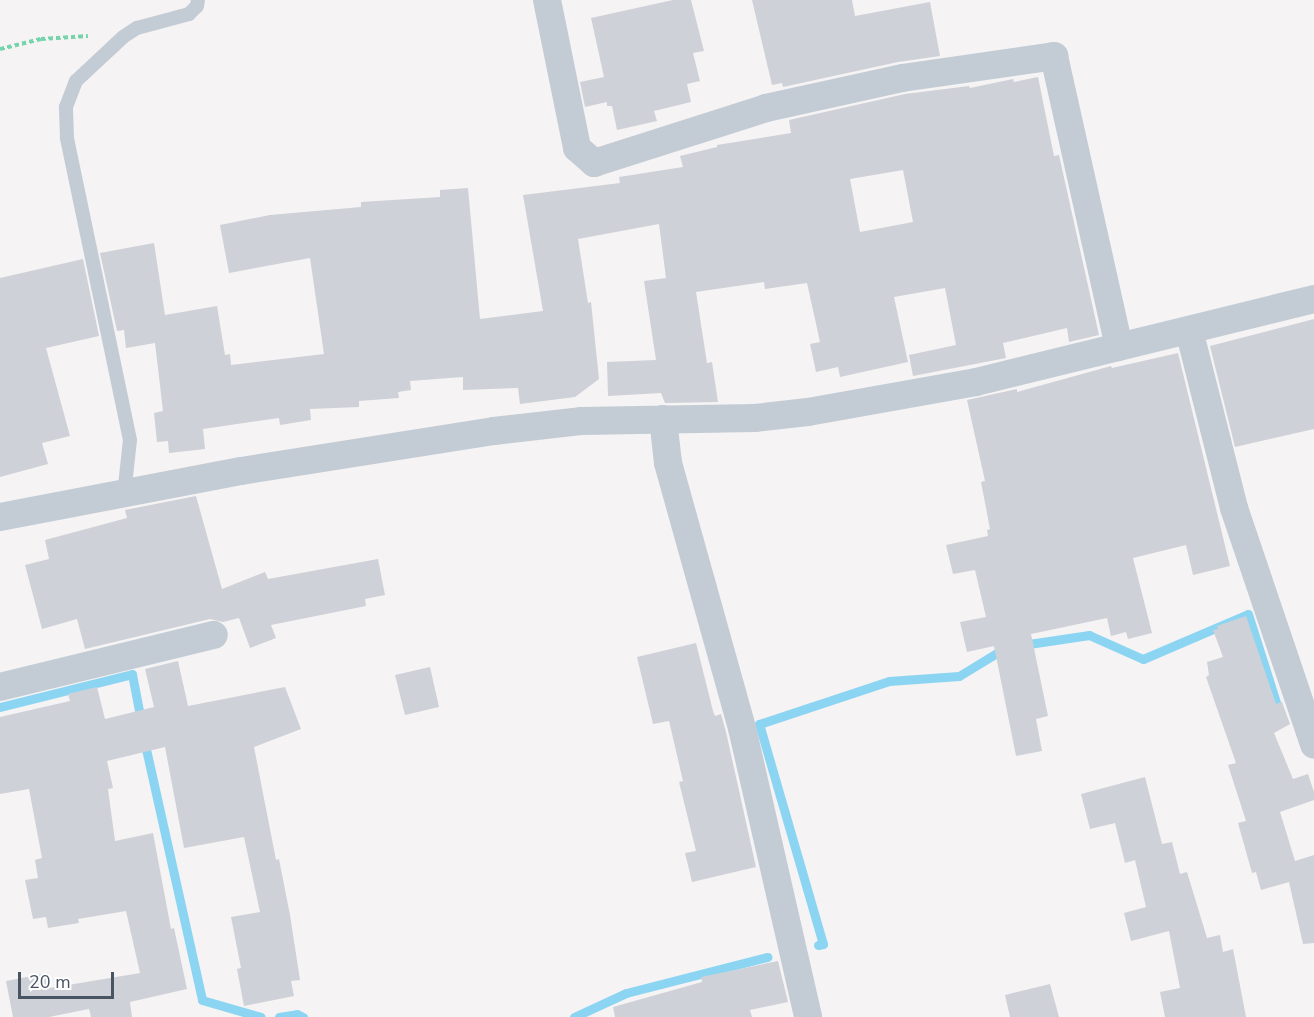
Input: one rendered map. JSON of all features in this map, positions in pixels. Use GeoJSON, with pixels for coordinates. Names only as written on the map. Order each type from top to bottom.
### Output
{"type":"FeatureCollection","features":[{"type":"Feature","properties":{"kind":"street"},"geometry":{"type":"LineString","coordinates":[[547,0],[577,148],[594,163],[766,108],[902,78],[1054,56],[1119,347]]}},
{"type":"Feature","properties":{"kind":"street"},"geometry":{"type":"LineString","coordinates":[[0,517],[241,471],[494,431],[582,421],[755,418],[808,412],[976,382],[1314,299]]}},
{"type":"Feature","properties":{"kind":"street"},"geometry":{"type":"LineString","coordinates":[[1189,330],[1234,508],[1314,745]]}},
{"type":"Feature","properties":{"kind":"street"},"geometry":{"type":"LineString","coordinates":[[663,419],[668,463],[742,728],[808,1017]]}},
{"type":"Feature","properties":{"kind":"street"},"geometry":{"type":"LineString","coordinates":[[0,687],[214,635]]}},
{"type":"Feature","properties":{"kind":"lane"},"geometry":{"type":"LineString","coordinates":[[124,495],[130,440],[67,138],[66,107],[76,81],[123,37],[137,28],[189,14],[197,6],[198,0]]}},
{"type":"Feature","properties":{"kind":"path"},"geometry":{"type":"LineString","coordinates":[[0,49],[41,39],[123,37]]}},
{"type":"Feature","properties":{"kind":"building"},"geometry":{"type":"Polygon","coordinates":[[[673,0],[691,0],[704,51],[693,53],[700,81],[687,84],[691,102],[654,111],[657,121],[617,130],[612,106],[607,106],[607,102],[585,107],[580,82],[604,77],[591,18],[673,0]]]}},
{"type":"Feature","properties":{"kind":"building"},"geometry":{"type":"Polygon","coordinates":[[[752,0],[852,0],[855,16],[930,2],[940,56],[898,62],[783,87],[782,83],[772,85],[752,0]]]}},
{"type":"Feature","properties":{"kind":"building"},"geometry":{"type":"Polygon","coordinates":[[[1038,77],[1054,156],[1059,155],[1099,335],[1069,342],[1067,328],[1003,343],[1006,358],[913,376],[909,355],[956,345],[945,288],[894,297],[908,362],[840,377],[838,367],[816,372],[810,344],[820,342],[807,283],[765,289],[764,282],[696,292],[707,363],[712,362],[718,402],[665,403],[661,393],[608,396],[607,362],[656,360],[644,281],[666,278],[659,224],[578,239],[588,303],[591,302],[599,379],[575,397],[520,404],[518,388],[463,390],[463,377],[410,381],[411,390],[398,392],[399,398],[359,401],[359,407],[310,409],[311,420],[280,425],[279,418],[203,429],[205,449],[169,453],[168,441],[157,442],[154,413],[163,411],[155,343],[126,348],[124,330],[117,331],[100,253],[154,243],[165,315],[217,306],[225,355],[230,354],[231,365],[324,354],[310,258],[229,273],[220,225],[270,215],[361,207],[361,202],[440,197],[440,190],[468,188],[480,319],[543,311],[523,195],[620,183],[619,177],[683,167],[680,156],[717,147],[717,145],[791,133],[789,120],[905,94],[969,86],[970,88],[1013,79],[1014,82],[1038,77]],[[903,170],[850,179],[860,232],[913,222],[903,170]]]}},
{"type":"Feature","properties":{"kind":"building"},"geometry":{"type":"Polygon","coordinates":[[[83,259],[99,336],[46,348],[70,436],[42,443],[48,464],[0,477],[0,278],[83,259]]]}},
{"type":"Feature","properties":{"kind":"building"},"geometry":{"type":"Polygon","coordinates":[[[1314,319],[1314,429],[1235,447],[1210,346],[1314,319]]]}},
{"type":"Feature","properties":{"kind":"building"},"geometry":{"type":"Polygon","coordinates":[[[1178,353],[1230,566],[1193,575],[1186,545],[1133,558],[1152,633],[1128,639],[1126,632],[1111,636],[1107,618],[1031,634],[1048,716],[1036,719],[1042,751],[1016,756],[994,646],[967,652],[960,622],[986,617],[975,570],[953,574],[946,545],[988,536],[987,530],[990,529],[981,482],[985,481],[967,400],[1017,389],[1017,392],[1111,366],[1112,368],[1178,353]]]}},
{"type":"Feature","properties":{"kind":"building"},"geometry":{"type":"Polygon","coordinates":[[[196,496],[222,589],[265,572],[268,579],[378,559],[385,595],[365,599],[366,606],[271,625],[276,638],[250,648],[239,618],[223,622],[210,619],[85,649],[77,619],[42,629],[25,565],[49,559],[45,540],[127,518],[125,510],[196,496]]]}},
{"type":"Feature","properties":{"kind":"building"},"geometry":{"type":"Polygon","coordinates":[[[1246,616],[1276,704],[1282,702],[1290,724],[1274,733],[1293,779],[1308,774],[1314,792],[1314,800],[1280,812],[1295,861],[1314,855],[1314,943],[1303,944],[1289,882],[1261,890],[1256,872],[1252,873],[1238,823],[1246,821],[1228,765],[1236,763],[1206,677],[1209,675],[1207,662],[1223,657],[1213,630],[1218,629],[1217,626],[1246,616]]]}},
{"type":"Feature","properties":{"kind":"building"},"geometry":{"type":"Polygon","coordinates":[[[696,643],[713,711],[715,716],[721,714],[726,732],[756,867],[692,882],[685,853],[696,851],[679,782],[683,781],[669,721],[653,724],[637,657],[696,643]]]}},
{"type":"Feature","properties":{"kind":"building"},"geometry":{"type":"Polygon","coordinates":[[[178,661],[188,706],[285,687],[301,729],[254,747],[276,860],[279,859],[290,915],[300,980],[291,981],[294,996],[244,1006],[237,969],[241,968],[231,917],[260,912],[244,837],[184,848],[165,747],[107,761],[113,788],[108,789],[115,841],[153,833],[171,929],[174,928],[187,989],[130,1002],[132,1017],[91,1017],[89,1009],[49,1017],[13,1017],[6,981],[48,973],[50,988],[140,973],[126,911],[78,919],[79,923],[48,928],[46,917],[33,919],[25,880],[38,878],[35,860],[42,858],[29,789],[0,794],[0,717],[70,701],[68,694],[97,687],[105,719],[154,707],[145,669],[178,661]]]}},
{"type":"Feature","properties":{"kind":"building"},"geometry":{"type":"Polygon","coordinates":[[[430,667],[439,707],[405,715],[395,675],[430,667]]]}},
{"type":"Feature","properties":{"kind":"building"},"geometry":{"type":"Polygon","coordinates":[[[1145,777],[1162,844],[1172,842],[1180,874],[1187,872],[1207,938],[1220,935],[1223,952],[1233,949],[1246,1017],[1165,1017],[1160,992],[1180,988],[1169,931],[1131,941],[1124,913],[1146,907],[1135,860],[1125,863],[1115,823],[1090,829],[1081,794],[1145,777]]]}},
{"type":"Feature","properties":{"kind":"building"},"geometry":{"type":"Polygon","coordinates":[[[778,961],[788,1002],[750,1010],[752,1017],[615,1017],[613,1007],[702,982],[701,977],[778,961]]]}},
{"type":"Feature","properties":{"kind":"building"},"geometry":{"type":"Polygon","coordinates":[[[1050,984],[1059,1017],[1010,1017],[1005,995],[1050,984]]]}},
{"type":"Feature","properties":{"kind":"waterway"},"geometry":{"type":"LineString","coordinates":[[1022,645],[1089,635],[1143,659],[1248,614],[1280,715]]}},
{"type":"Feature","properties":{"kind":"waterway"},"geometry":{"type":"LineString","coordinates":[[818,945],[823,944],[759,724],[889,681],[959,676],[1005,648]]}},
{"type":"Feature","properties":{"kind":"waterway"},"geometry":{"type":"LineString","coordinates":[[0,707],[132,674],[141,721]]}},
{"type":"Feature","properties":{"kind":"waterway"},"geometry":{"type":"LineString","coordinates":[[144,740],[202,1000],[261,1017]]}},
{"type":"Feature","properties":{"kind":"waterway"},"geometry":{"type":"LineString","coordinates":[[574,1017],[626,993],[767,957]]}},
{"type":"Feature","properties":{"kind":"waterway"},"geometry":{"type":"LineString","coordinates":[[279,1017],[297,1014],[303,1017]]}}]}
